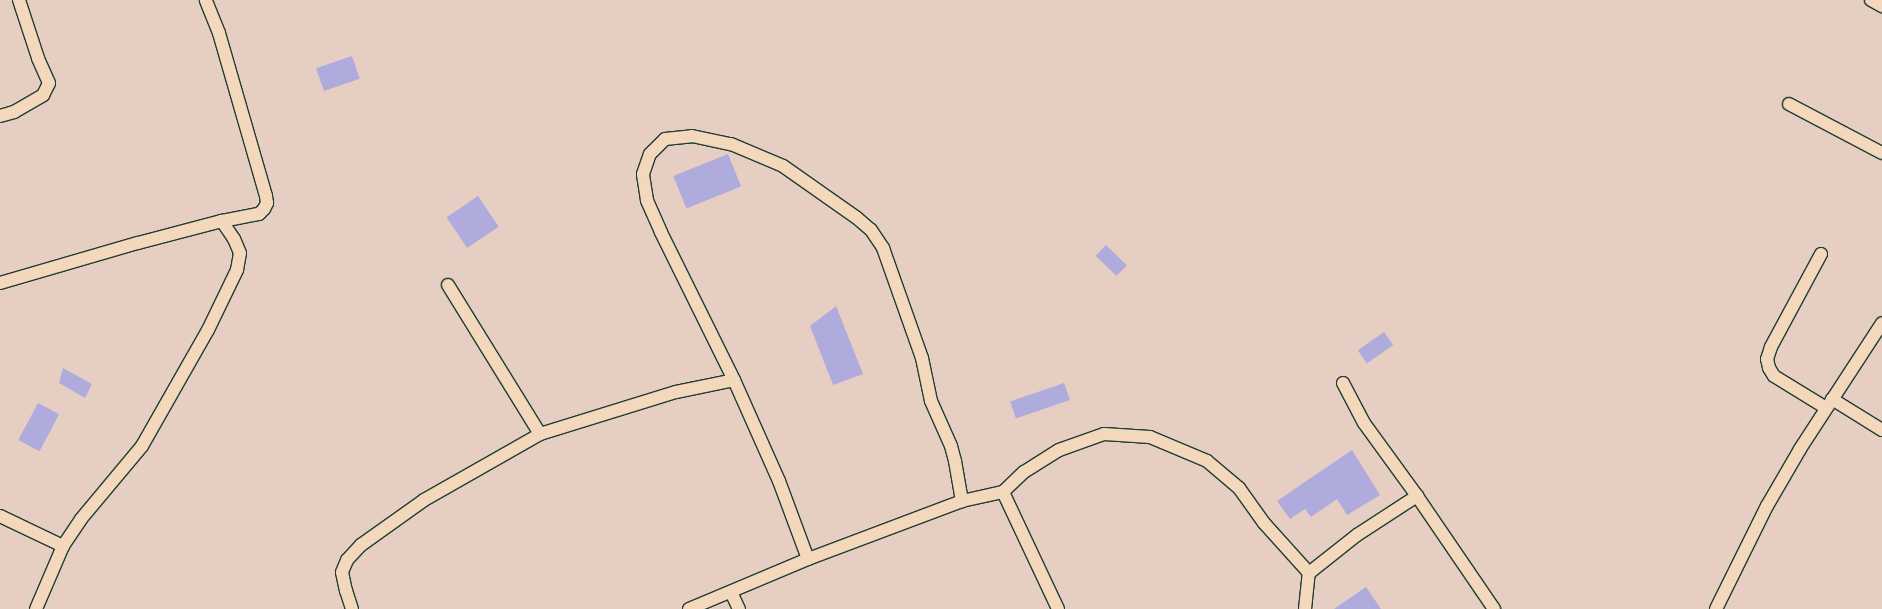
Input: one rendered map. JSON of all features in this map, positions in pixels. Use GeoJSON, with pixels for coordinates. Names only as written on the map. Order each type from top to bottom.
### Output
{"type":"FeatureCollection","features":[{"type":"Feature","properties":{"kind":"street"},"geometry":{"type":"LineString","coordinates":[[0,116],[14,112],[44,95],[49,83],[38,58],[19,0]]}},
{"type":"Feature","properties":{"kind":"street"},"geometry":{"type":"LineString","coordinates":[[0,283],[138,243],[222,221],[259,214],[267,203],[219,33],[206,0]]}},
{"type":"Feature","properties":{"kind":"street"},"geometry":{"type":"LineString","coordinates":[[1871,0],[1882,6]]}},
{"type":"Feature","properties":{"kind":"street"},"geometry":{"type":"LineString","coordinates":[[1789,104],[1882,153]]}},
{"type":"Feature","properties":{"kind":"street"},"geometry":{"type":"LineString","coordinates":[[808,559],[778,481],[734,380],[661,232],[647,200],[644,174],[650,154],[665,139],[692,136],[731,144],[783,166],[857,218],[871,230],[883,248],[922,358],[931,401],[951,446],[962,502]]}},
{"type":"Feature","properties":{"kind":"street"},"geometry":{"type":"LineString","coordinates":[[36,609],[63,546],[81,519],[142,446],[208,330],[228,290],[237,270],[240,253],[234,239],[222,221]]}},
{"type":"Feature","properties":{"kind":"street"},"geometry":{"type":"LineString","coordinates":[[1821,254],[1771,347],[1767,359],[1769,368],[1774,376],[1882,430]]}},
{"type":"Feature","properties":{"kind":"street"},"geometry":{"type":"LineString","coordinates":[[448,285],[540,434]]}},
{"type":"Feature","properties":{"kind":"street"},"geometry":{"type":"LineString","coordinates":[[1716,609],[1767,506],[1829,403],[1881,330]]}},
{"type":"Feature","properties":{"kind":"street"},"geometry":{"type":"LineString","coordinates":[[352,609],[342,572],[346,560],[361,545],[424,500],[540,434],[676,392],[734,380]]}},
{"type":"Feature","properties":{"kind":"street"},"geometry":{"type":"LineString","coordinates":[[1343,383],[1364,423],[1417,496],[1494,609]]}},
{"type":"Feature","properties":{"kind":"street"},"geometry":{"type":"LineString","coordinates":[[688,609],[808,559],[962,502],[1003,492],[1024,472],[1059,450],[1104,434],[1150,437],[1207,461],[1239,488],[1264,522],[1309,573]]}},
{"type":"Feature","properties":{"kind":"street"},"geometry":{"type":"LineString","coordinates":[[1003,492],[1058,609]]}},
{"type":"Feature","properties":{"kind":"street"},"geometry":{"type":"LineString","coordinates":[[1305,609],[1309,573],[1357,535],[1417,496]]}},
{"type":"Feature","properties":{"kind":"street"},"geometry":{"type":"LineString","coordinates":[[0,516],[63,546]]}},
{"type":"Feature","properties":{"kind":"street"},"geometry":{"type":"LineString","coordinates":[[731,592],[739,609]]}},
{"type":"Feature","properties":{"kind":"building"},"geometry":{"type":"Polygon","coordinates":[[[352,56],[360,79],[324,91],[316,68],[352,56]]]}},
{"type":"Feature","properties":{"kind":"building"},"geometry":{"type":"Polygon","coordinates":[[[728,154],[741,186],[686,209],[673,176],[728,154]]]}},
{"type":"Feature","properties":{"kind":"building"},"geometry":{"type":"Polygon","coordinates":[[[478,196],[499,227],[467,248],[446,217],[478,196]]]}},
{"type":"Feature","properties":{"kind":"building"},"geometry":{"type":"Polygon","coordinates":[[[1106,245],[1127,265],[1116,276],[1096,256],[1106,245]]]}},
{"type":"Feature","properties":{"kind":"building"},"geometry":{"type":"Polygon","coordinates":[[[836,306],[863,374],[833,385],[810,326],[836,306]]]}},
{"type":"Feature","properties":{"kind":"building"},"geometry":{"type":"Polygon","coordinates":[[[1384,332],[1393,345],[1367,363],[1358,350],[1384,332]]]}},
{"type":"Feature","properties":{"kind":"building"},"geometry":{"type":"Polygon","coordinates":[[[63,368],[92,384],[85,398],[59,383],[63,368]]]}},
{"type":"Feature","properties":{"kind":"building"},"geometry":{"type":"Polygon","coordinates":[[[1064,383],[1070,400],[1016,419],[1010,402],[1064,383]]]}},
{"type":"Feature","properties":{"kind":"building"},"geometry":{"type":"Polygon","coordinates":[[[38,403],[59,414],[39,451],[18,440],[38,403]]]}},
{"type":"Feature","properties":{"kind":"building"},"geometry":{"type":"Polygon","coordinates":[[[1352,450],[1380,495],[1347,515],[1337,499],[1311,517],[1305,509],[1290,519],[1277,501],[1352,450]]]}},
{"type":"Feature","properties":{"kind":"building"},"geometry":{"type":"Polygon","coordinates":[[[1366,587],[1381,609],[1334,609],[1366,587]]]}}]}
